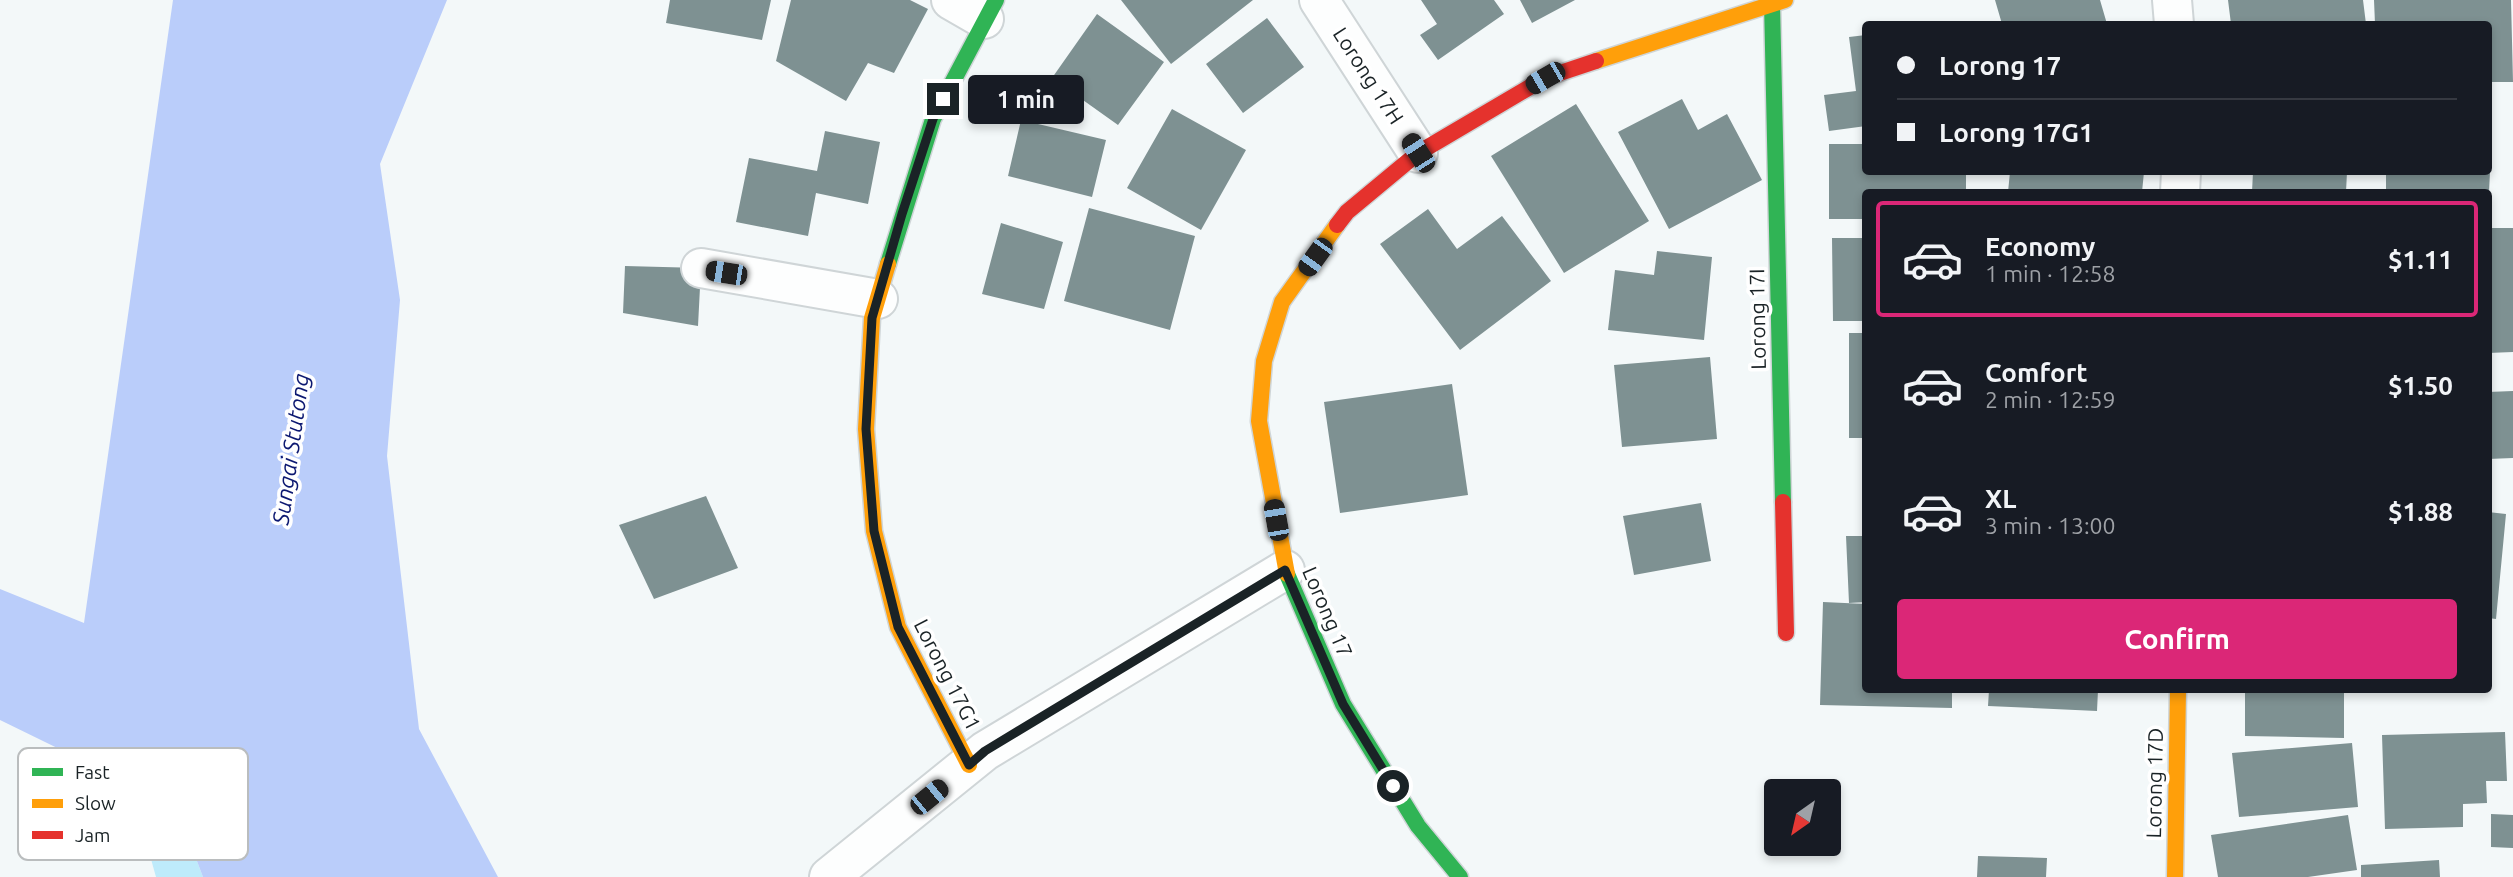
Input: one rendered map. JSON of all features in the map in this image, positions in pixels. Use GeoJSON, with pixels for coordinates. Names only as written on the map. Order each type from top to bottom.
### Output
{"type":"FeatureCollection","features":[{"type":"Feature","properties":{"kind":"street"},"geometry":{"type":"LineString","coordinates":[[951,0],[990,10]]}},
{"type":"Feature","properties":{"kind":"street","name":"Lorong 17H"},"geometry":{"type":"LineString","coordinates":[[1319,0],[1418,153]]}},
{"type":"Feature","properties":{"kind":"street"},"geometry":{"type":"LineString","coordinates":[[2172,0],[2174,21]]}},
{"type":"Feature","properties":{"kind":"street","name":"Lorong 17"},"geometry":{"type":"LineString","coordinates":[[1460,877],[1418,826],[1343,704],[1285,570],[1259,421],[1264,361],[1282,302],[1347,212],[1418,153],[1545,78],[1779,1]]}},
{"type":"Feature","properties":{"kind":"street","name":"Lorong 17I"},"geometry":{"type":"LineString","coordinates":[[1779,1],[1786,633]]}},
{"type":"Feature","properties":{"kind":"street","name":"Lorong 17G1"},"geometry":{"type":"LineString","coordinates":[[969,765],[898,627],[874,531],[866,429],[872,318],[933,119],[990,10]]}},
{"type":"Feature","properties":{"kind":"street"},"geometry":{"type":"LineString","coordinates":[[701,268],[878,299]]}},
{"type":"Feature","properties":{"kind":"street"},"geometry":{"type":"LineString","coordinates":[[829,877],[985,751],[1285,570]]}},
{"type":"Feature","properties":{"kind":"street","name":"Lorong 17D"},"geometry":{"type":"LineString","coordinates":[[2175,877],[2178,693]]}},
{"type":"Feature","properties":{"kind":"shaded area"},"geometry":{"type":"Polygon","coordinates":[[[151,860],[197,860],[203,877],[156,877],[151,860]]]}},
{"type":"Feature","properties":{"kind":"water","name":"Sungai Stutong"},"geometry":{"type":"Polygon","coordinates":[[[173,0],[447,0],[380,164],[400,300],[387,456],[419,729],[498,877],[203,877],[197,860],[248,860],[248,748],[57,748],[0,720],[0,589],[84,623],[173,0]]]}},
{"type":"Feature","properties":{"kind":"building"},"geometry":{"type":"Polygon","coordinates":[[[670,0],[771,0],[762,40],[666,23],[670,0]]]}},
{"type":"Feature","properties":{"kind":"building"},"geometry":{"type":"Polygon","coordinates":[[[791,0],[910,0],[928,9],[894,73],[868,63],[846,101],[776,61],[791,0]]]}},
{"type":"Feature","properties":{"kind":"building"},"geometry":{"type":"Polygon","coordinates":[[[1121,0],[1253,0],[1171,64],[1121,0]]]}},
{"type":"Feature","properties":{"kind":"building"},"geometry":{"type":"Polygon","coordinates":[[[1421,0],[1494,0],[1504,14],[1438,60],[1420,35],[1437,24],[1421,0]]]}},
{"type":"Feature","properties":{"kind":"building"},"geometry":{"type":"Polygon","coordinates":[[[1520,0],[1575,0],[1532,23],[1520,0]]]}},
{"type":"Feature","properties":{"kind":"building"},"geometry":{"type":"Polygon","coordinates":[[[1995,0],[2100,0],[2106,21],[2001,21],[1995,0]]]}},
{"type":"Feature","properties":{"kind":"building"},"geometry":{"type":"Polygon","coordinates":[[[2228,0],[2363,0],[2366,21],[2231,21],[2228,0]]]}},
{"type":"Feature","properties":{"kind":"building"},"geometry":{"type":"Polygon","coordinates":[[[2374,0],[2511,0],[2513,82],[2492,82],[2492,21],[2375,21],[2374,0]]]}},
{"type":"Feature","properties":{"kind":"building"},"geometry":{"type":"Polygon","coordinates":[[[1097,14],[1164,62],[1118,125],[1052,78],[1097,14]]]}},
{"type":"Feature","properties":{"kind":"building"},"geometry":{"type":"Polygon","coordinates":[[[1267,18],[1304,67],[1243,113],[1206,64],[1267,18]]]}},
{"type":"Feature","properties":{"kind":"building"},"geometry":{"type":"Polygon","coordinates":[[[1862,35],[1862,127],[1829,131],[1824,95],[1856,91],[1849,37],[1862,35]]]}},
{"type":"Feature","properties":{"kind":"building"},"geometry":{"type":"Polygon","coordinates":[[[1682,99],[1698,130],[1727,114],[1762,180],[1669,229],[1618,132],[1682,99]]]}},
{"type":"Feature","properties":{"kind":"building"},"geometry":{"type":"Polygon","coordinates":[[[1576,104],[1649,221],[1564,273],[1491,156],[1576,104]]]}},
{"type":"Feature","properties":{"kind":"building"},"geometry":{"type":"Polygon","coordinates":[[[1172,109],[1246,150],[1201,230],[1127,188],[1172,109]]]}},
{"type":"Feature","properties":{"kind":"building"},"geometry":{"type":"Polygon","coordinates":[[[1021,120],[1106,140],[1092,197],[1008,176],[1021,120]]]}},
{"type":"Feature","properties":{"kind":"building"},"geometry":{"type":"Polygon","coordinates":[[[825,131],[880,142],[868,204],[816,193],[808,236],[736,222],[749,158],[817,171],[825,131]]]}},
{"type":"Feature","properties":{"kind":"building"},"geometry":{"type":"Polygon","coordinates":[[[1829,144],[1862,144],[1862,175],[1966,175],[1966,189],[1862,189],[1862,219],[1829,219],[1829,144]]]}},
{"type":"Feature","properties":{"kind":"building"},"geometry":{"type":"Polygon","coordinates":[[[2010,175],[2144,175],[2142,189],[2008,189],[2010,175]]]}},
{"type":"Feature","properties":{"kind":"building"},"geometry":{"type":"Polygon","coordinates":[[[2253,175],[2347,175],[2346,189],[2252,189],[2253,175]]]}},
{"type":"Feature","properties":{"kind":"building"},"geometry":{"type":"Polygon","coordinates":[[[2386,175],[2490,175],[2489,189],[2386,189],[2386,175]]]}},
{"type":"Feature","properties":{"kind":"building"},"geometry":{"type":"Polygon","coordinates":[[[1089,208],[1195,236],[1170,330],[1064,301],[1089,208]]]}},
{"type":"Feature","properties":{"kind":"building"},"geometry":{"type":"Polygon","coordinates":[[[1428,209],[1457,249],[1502,216],[1551,281],[1460,350],[1380,244],[1428,209]]]}},
{"type":"Feature","properties":{"kind":"building"},"geometry":{"type":"Polygon","coordinates":[[[1001,223],[1063,242],[1044,309],[982,294],[1001,223]]]}},
{"type":"Feature","properties":{"kind":"building"},"geometry":{"type":"Polygon","coordinates":[[[2492,228],[2513,228],[2513,352],[2492,353],[2492,228]]]}},
{"type":"Feature","properties":{"kind":"building"},"geometry":{"type":"Polygon","coordinates":[[[1832,238],[1862,238],[1862,321],[1833,321],[1832,238]]]}},
{"type":"Feature","properties":{"kind":"building"},"geometry":{"type":"Polygon","coordinates":[[[1657,251],[1712,257],[1704,340],[1608,330],[1615,270],[1654,275],[1657,251]]]}},
{"type":"Feature","properties":{"kind":"building"},"geometry":{"type":"Polygon","coordinates":[[[625,266],[701,268],[698,326],[623,313],[625,266]]]}},
{"type":"Feature","properties":{"kind":"building"},"geometry":{"type":"Polygon","coordinates":[[[1849,333],[1862,333],[1862,438],[1849,438],[1849,333]]]}},
{"type":"Feature","properties":{"kind":"building"},"geometry":{"type":"Polygon","coordinates":[[[1710,357],[1717,439],[1622,447],[1614,365],[1710,357]]]}},
{"type":"Feature","properties":{"kind":"building"},"geometry":{"type":"Polygon","coordinates":[[[1452,384],[1468,495],[1340,513],[1324,402],[1452,384]]]}},
{"type":"Feature","properties":{"kind":"building"},"geometry":{"type":"Polygon","coordinates":[[[2513,391],[2513,458],[2492,459],[2492,392],[2513,391]]]}},
{"type":"Feature","properties":{"kind":"building"},"geometry":{"type":"Polygon","coordinates":[[[706,496],[738,568],[654,599],[619,525],[706,496]]]}},
{"type":"Feature","properties":{"kind":"building"},"geometry":{"type":"Polygon","coordinates":[[[1701,503],[1711,561],[1634,575],[1623,516],[1701,503]]]}},
{"type":"Feature","properties":{"kind":"building"},"geometry":{"type":"Polygon","coordinates":[[[2492,512],[2506,514],[2496,619],[2492,618],[2492,512]]]}},
{"type":"Feature","properties":{"kind":"building"},"geometry":{"type":"Polygon","coordinates":[[[1846,536],[1862,536],[1862,602],[1849,603],[1846,536]]]}},
{"type":"Feature","properties":{"kind":"building"},"geometry":{"type":"Polygon","coordinates":[[[1823,602],[1862,604],[1862,693],[1952,693],[1952,708],[1820,705],[1823,602]]]}},
{"type":"Feature","properties":{"kind":"building"},"geometry":{"type":"Polygon","coordinates":[[[1989,693],[2098,693],[2097,711],[1988,706],[1989,693]]]}},
{"type":"Feature","properties":{"kind":"building"},"geometry":{"type":"Polygon","coordinates":[[[2245,693],[2344,693],[2344,738],[2245,736],[2245,693]]]}},
{"type":"Feature","properties":{"kind":"building"},"geometry":{"type":"Polygon","coordinates":[[[2505,732],[2507,781],[2486,781],[2487,803],[2463,804],[2463,827],[2385,829],[2382,735],[2505,732]]]}},
{"type":"Feature","properties":{"kind":"building"},"geometry":{"type":"Polygon","coordinates":[[[2352,743],[2358,807],[2239,817],[2232,753],[2352,743]]]}},
{"type":"Feature","properties":{"kind":"building"},"geometry":{"type":"Polygon","coordinates":[[[2491,814],[2513,815],[2513,848],[2491,847],[2491,814]]]}},
{"type":"Feature","properties":{"kind":"building"},"geometry":{"type":"Polygon","coordinates":[[[2348,815],[2357,870],[2308,877],[2218,877],[2211,835],[2348,815]]]}},
{"type":"Feature","properties":{"kind":"building"},"geometry":{"type":"Polygon","coordinates":[[[1978,856],[2047,858],[2046,877],[1977,877],[1978,856]]]}},
{"type":"Feature","properties":{"kind":"building"},"geometry":{"type":"Polygon","coordinates":[[[2439,860],[2440,877],[2361,877],[2361,865],[2439,860]]]}},
{"type":"Feature","properties":{"kind":"traffic: fast"},"geometry":{"type":"LineString","coordinates":[[888,264],[933,119],[996,0]]}},
{"type":"Feature","properties":{"kind":"traffic: fast"},"geometry":{"type":"LineString","coordinates":[[1772,3],[1783,502]]}},
{"type":"Feature","properties":{"kind":"traffic: fast"},"geometry":{"type":"LineString","coordinates":[[1287,574],[1343,704],[1418,826],[1460,877]]}},
{"type":"Feature","properties":{"kind":"traffic: slow"},"geometry":{"type":"LineString","coordinates":[[1596,61],[1785,0]]}},
{"type":"Feature","properties":{"kind":"traffic: slow"},"geometry":{"type":"LineString","coordinates":[[1287,574],[1259,421],[1264,361],[1282,302],[1337,225]]}},
{"type":"Feature","properties":{"kind":"traffic: slow"},"geometry":{"type":"LineString","coordinates":[[888,264],[872,318],[866,429],[874,531],[898,627],[969,765]]}},
{"type":"Feature","properties":{"kind":"traffic: slow"},"geometry":{"type":"LineString","coordinates":[[2175,877],[2178,693]]}},
{"type":"Feature","properties":{"kind":"traffic: jam"},"geometry":{"type":"LineString","coordinates":[[1337,225],[1347,212],[1418,153],[1545,78],[1596,61]]}},
{"type":"Feature","properties":{"kind":"traffic: jam"},"geometry":{"type":"LineString","coordinates":[[1783,502],[1786,633]]}},
{"type":"Feature","properties":{"kind":"route"},"geometry":{"type":"LineString","coordinates":[[943,99],[933,119],[902,214],[872,318],[866,429],[874,531],[898,627],[969,765],[985,751],[1285,570],[1343,704],[1393,786]]}}]}
